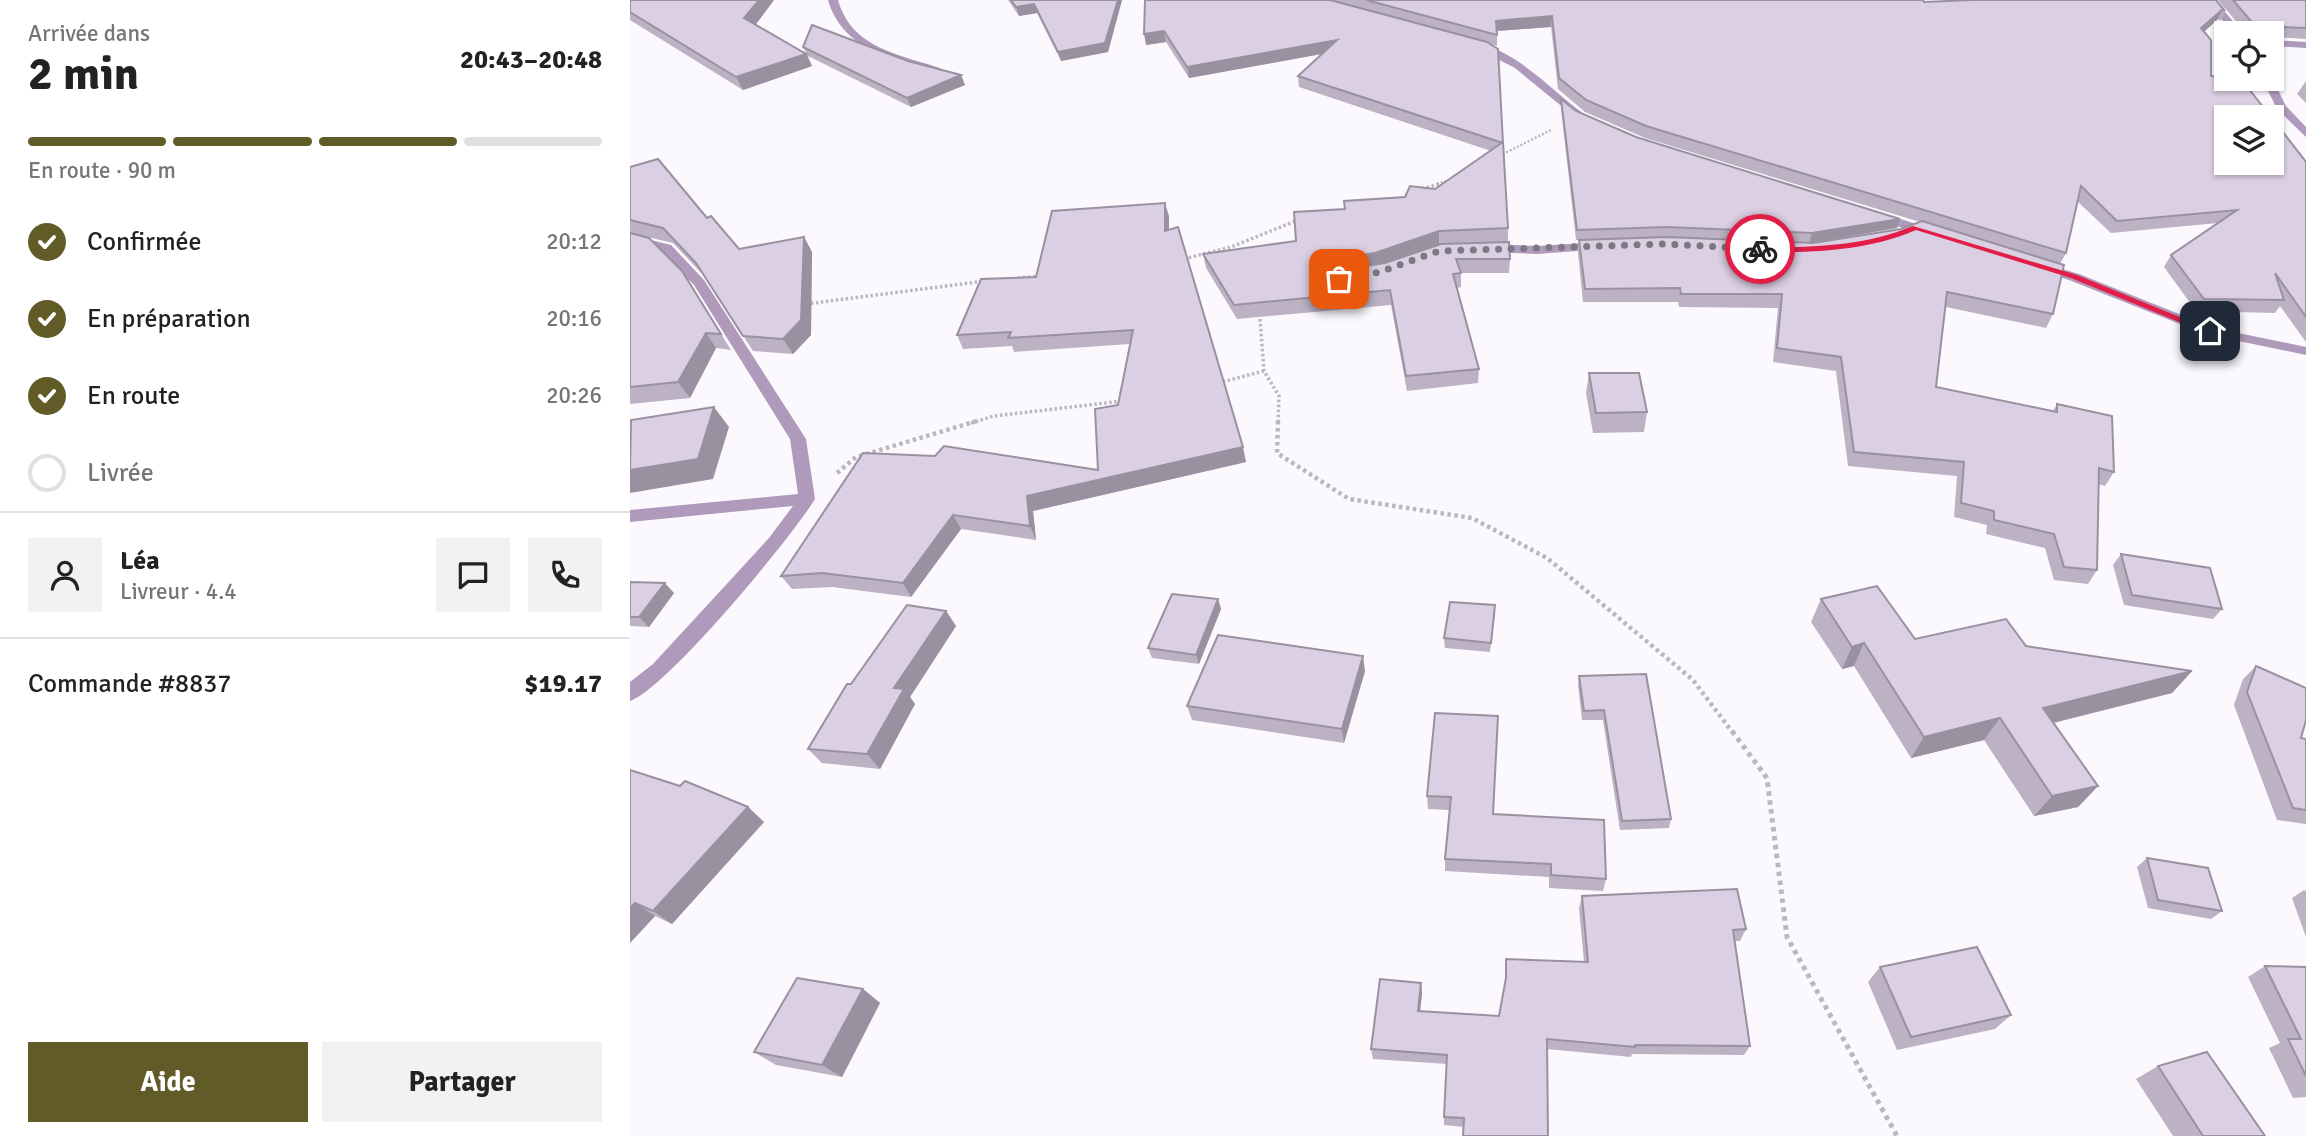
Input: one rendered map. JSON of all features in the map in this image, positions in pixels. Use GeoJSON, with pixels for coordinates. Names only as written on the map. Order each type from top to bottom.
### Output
{"type":"FeatureCollection","features":[{"type":"Feature","properties":{"kind":"street"},"geometry":{"type":"LineString","coordinates":[[833,0],[840,23],[864,44],[949,75]]}},
{"type":"Feature","properties":{"kind":"street"},"geometry":{"type":"LineString","coordinates":[[2210,0],[2228,21]]}},
{"type":"Feature","properties":{"kind":"street"},"geometry":{"type":"LineString","coordinates":[[1465,42],[1491,49],[1521,67],[1586,118]]}},
{"type":"Feature","properties":{"kind":"street"},"geometry":{"type":"LineString","coordinates":[[2284,44],[2306,45]]}},
{"type":"Feature","properties":{"kind":"street"},"geometry":{"type":"LineString","coordinates":[[2273,91],[2281,107],[2306,134]]}},
{"type":"Feature","properties":{"kind":"street"},"geometry":{"type":"LineString","coordinates":[[1865,212],[1942,236]]}},
{"type":"Feature","properties":{"kind":"street"},"geometry":{"type":"LineString","coordinates":[[1896,236],[1916,228]]}},
{"type":"Feature","properties":{"kind":"street"},"geometry":{"type":"LineString","coordinates":[[630,239],[666,248],[699,283],[798,439],[807,499],[775,542],[660,670],[630,693]]}},
{"type":"Feature","properties":{"kind":"street"},"geometry":{"type":"LineString","coordinates":[[1476,249],[1537,250],[1618,245]]}},
{"type":"Feature","properties":{"kind":"street"},"geometry":{"type":"LineString","coordinates":[[2022,261],[2074,277],[2210,331],[2306,351]]}},
{"type":"Feature","properties":{"kind":"street"},"geometry":{"type":"LineString","coordinates":[[630,516],[807,499]]}},
{"type":"Feature","properties":{"kind":"path"},"geometry":{"type":"LineString","coordinates":[[1496,157],[1586,118]]}},
{"type":"Feature","properties":{"kind":"path"},"geometry":{"type":"LineString","coordinates":[[1414,192],[1448,181]]}},
{"type":"Feature","properties":{"kind":"path"},"geometry":{"type":"LineString","coordinates":[[1178,261],[1231,247],[1302,220]]}},
{"type":"Feature","properties":{"kind":"path"},"geometry":{"type":"LineString","coordinates":[[1015,278],[1052,275]]}},
{"type":"Feature","properties":{"kind":"path"},"geometry":{"type":"LineString","coordinates":[[801,305],[990,281]]}},
{"type":"Feature","properties":{"kind":"path"},"geometry":{"type":"LineString","coordinates":[[1260,319],[1264,371],[1279,396],[1277,453],[1349,499],[1472,517],[1547,558],[1693,680],[1767,778],[1787,937],[1897,1136]]}},
{"type":"Feature","properties":{"kind":"path"},"geometry":{"type":"LineString","coordinates":[[1216,384],[1264,371]]}},
{"type":"Feature","properties":{"kind":"path"},"geometry":{"type":"LineString","coordinates":[[807,499],[856,457],[994,416],[1124,401]]}},
{"type":"Feature","properties":{"kind":"building"},"geometry":{"type":"Polygon","coordinates":[[[630,0],[759,0],[744,18],[806,54],[736,77],[630,12],[630,0]]]}},
{"type":"Feature","properties":{"kind":"building"},"geometry":{"type":"Polygon","coordinates":[[[1011,0],[1118,0],[1105,43],[1058,52],[1034,4],[1016,7],[1011,0]]]}},
{"type":"Feature","properties":{"kind":"building"},"geometry":{"type":"Polygon","coordinates":[[[1145,0],[1330,0],[1487,42],[1498,49],[1503,143],[1298,76],[1337,40],[1187,67],[1164,31],[1144,34],[1145,0]]]}},
{"type":"Feature","properties":{"kind":"building"},"geometry":{"type":"Polygon","coordinates":[[[1366,0],[2216,0],[2225,11],[2223,9],[2201,28],[2211,40],[2211,76],[2214,76],[2214,91],[2250,91],[2262,105],[2214,105],[2214,175],[2284,175],[2284,134],[2306,162],[2306,317],[2275,273],[2284,300],[2204,299],[2171,255],[2237,210],[2117,221],[2081,186],[2066,253],[1646,126],[1586,100],[1559,78],[1552,16],[1496,21],[1497,35],[1366,0]]]}},
{"type":"Feature","properties":{"kind":"building"},"geometry":{"type":"Polygon","coordinates":[[[2233,0],[2306,0],[2306,28],[2284,27],[2284,21],[2251,21],[2233,0]]]}},
{"type":"Feature","properties":{"kind":"building"},"geometry":{"type":"Polygon","coordinates":[[[812,25],[908,61],[961,75],[907,98],[803,47],[812,25]]]}},
{"type":"Feature","properties":{"kind":"building"},"geometry":{"type":"Polygon","coordinates":[[[1561,99],[1576,111],[1636,137],[1900,219],[1812,233],[1667,227],[1577,230],[1561,99]]]}},
{"type":"Feature","properties":{"kind":"building"},"geometry":{"type":"Polygon","coordinates":[[[1503,142],[1508,228],[1439,231],[1375,253],[1330,260],[1330,268],[1333,271],[1385,263],[1441,244],[1509,242],[1510,259],[1456,259],[1461,273],[1453,274],[1479,369],[1406,376],[1390,290],[1234,305],[1203,254],[1296,241],[1294,212],[1345,209],[1344,201],[1405,197],[1410,186],[1435,189],[1503,142]]]}},
{"type":"Feature","properties":{"kind":"building"},"geometry":{"type":"Polygon","coordinates":[[[658,159],[707,218],[711,216],[739,249],[804,237],[801,320],[783,339],[743,336],[696,263],[663,228],[630,220],[630,167],[658,159]]]}},
{"type":"Feature","properties":{"kind":"building"},"geometry":{"type":"Polygon","coordinates":[[[1165,203],[1165,231],[1178,227],[1243,447],[1027,496],[1030,526],[953,515],[903,583],[822,573],[781,576],[863,453],[935,456],[944,446],[1098,470],[1095,409],[1118,405],[1133,330],[1008,338],[1011,332],[957,335],[981,279],[1036,277],[1052,211],[1165,203]]]}},
{"type":"Feature","properties":{"kind":"building"},"geometry":{"type":"Polygon","coordinates":[[[1922,221],[2064,265],[2053,314],[1947,292],[1936,387],[2057,412],[2057,404],[2112,416],[2114,472],[2099,468],[2097,570],[2064,567],[2054,534],[1994,520],[1994,511],[1961,503],[1964,462],[1854,452],[1841,357],[1777,348],[1782,294],[1681,294],[1680,288],[1585,289],[1579,240],[1667,237],[1813,243],[1901,229],[1922,221]]]}},
{"type":"Feature","properties":{"kind":"building"},"geometry":{"type":"Polygon","coordinates":[[[630,233],[649,238],[682,271],[721,334],[706,333],[678,382],[630,387],[630,233]]]}},
{"type":"Feature","properties":{"kind":"building"},"geometry":{"type":"Polygon","coordinates":[[[1589,373],[1639,373],[1647,412],[1596,413],[1589,373]]]}},
{"type":"Feature","properties":{"kind":"building"},"geometry":{"type":"Polygon","coordinates":[[[714,407],[698,459],[630,470],[631,420],[714,407]]]}},
{"type":"Feature","properties":{"kind":"building"},"geometry":{"type":"Polygon","coordinates":[[[2121,554],[2210,568],[2222,609],[2132,595],[2121,554]]]}},
{"type":"Feature","properties":{"kind":"building"},"geometry":{"type":"Polygon","coordinates":[[[630,582],[665,583],[639,617],[630,617],[630,582]]]}},
{"type":"Feature","properties":{"kind":"building"},"geometry":{"type":"Polygon","coordinates":[[[1877,586],[1915,639],[2006,619],[2026,646],[2192,671],[2043,708],[2098,786],[2052,796],[2000,718],[1924,737],[1864,643],[1852,647],[1821,599],[1877,586]]]}},
{"type":"Feature","properties":{"kind":"building"},"geometry":{"type":"Polygon","coordinates":[[[1172,594],[1218,599],[1196,655],[1148,648],[1172,594]]]}},
{"type":"Feature","properties":{"kind":"building"},"geometry":{"type":"Polygon","coordinates":[[[1450,602],[1495,605],[1491,643],[1444,638],[1450,602]]]}},
{"type":"Feature","properties":{"kind":"building"},"geometry":{"type":"Polygon","coordinates":[[[907,605],[946,611],[894,688],[904,689],[867,754],[808,749],[847,684],[851,684],[907,605]]]}},
{"type":"Feature","properties":{"kind":"building"},"geometry":{"type":"Polygon","coordinates":[[[1218,635],[1363,656],[1342,729],[1187,706],[1218,635]]]}},
{"type":"Feature","properties":{"kind":"building"},"geometry":{"type":"Polygon","coordinates":[[[2256,666],[2306,688],[2306,720],[2301,738],[2306,739],[2306,810],[2293,808],[2247,692],[2256,666]]]}},
{"type":"Feature","properties":{"kind":"building"},"geometry":{"type":"Polygon","coordinates":[[[1646,674],[1671,819],[1622,821],[1604,710],[1584,711],[1579,676],[1646,674]]]}},
{"type":"Feature","properties":{"kind":"building"},"geometry":{"type":"Polygon","coordinates":[[[1435,713],[1498,716],[1493,814],[1604,820],[1606,879],[1551,875],[1551,864],[1445,859],[1451,797],[1427,796],[1435,713]]]}},
{"type":"Feature","properties":{"kind":"building"},"geometry":{"type":"Polygon","coordinates":[[[630,770],[680,786],[685,781],[748,807],[653,911],[635,903],[630,908],[630,770]]]}},
{"type":"Feature","properties":{"kind":"building"},"geometry":{"type":"Polygon","coordinates":[[[2147,858],[2208,868],[2222,911],[2158,900],[2147,858]]]}},
{"type":"Feature","properties":{"kind":"building"},"geometry":{"type":"Polygon","coordinates":[[[1737,889],[1746,929],[1733,930],[1750,1046],[1635,1047],[1547,1039],[1548,1136],[1463,1136],[1464,1118],[1444,1117],[1447,1055],[1371,1049],[1380,979],[1421,983],[1418,1011],[1499,1016],[1506,978],[1506,959],[1588,962],[1582,896],[1737,889]]]}},
{"type":"Feature","properties":{"kind":"building"},"geometry":{"type":"Polygon","coordinates":[[[1977,947],[2011,1015],[1911,1037],[1880,967],[1977,947]]]}},
{"type":"Feature","properties":{"kind":"building"},"geometry":{"type":"Polygon","coordinates":[[[2265,966],[2306,967],[2306,1076],[2288,1039],[2301,1039],[2265,966]]]}},
{"type":"Feature","properties":{"kind":"building"},"geometry":{"type":"Polygon","coordinates":[[[797,978],[863,989],[822,1065],[754,1052],[797,978]]]}},
{"type":"Feature","properties":{"kind":"building"},"geometry":{"type":"Polygon","coordinates":[[[2207,1052],[2265,1136],[2203,1136],[2158,1066],[2207,1052]]]}},
{"type":"Feature","properties":{"kind":"way so far"},"geometry":{"type":"LineString","coordinates":[[1339,279],[1380,272],[1439,251],[1665,244],[1760,249]]}},
{"type":"Feature","properties":{"kind":"route"},"geometry":{"type":"LineString","coordinates":[[1760,249],[1809,250],[1896,236],[1916,228],[2074,277],[2210,331]]}}]}
